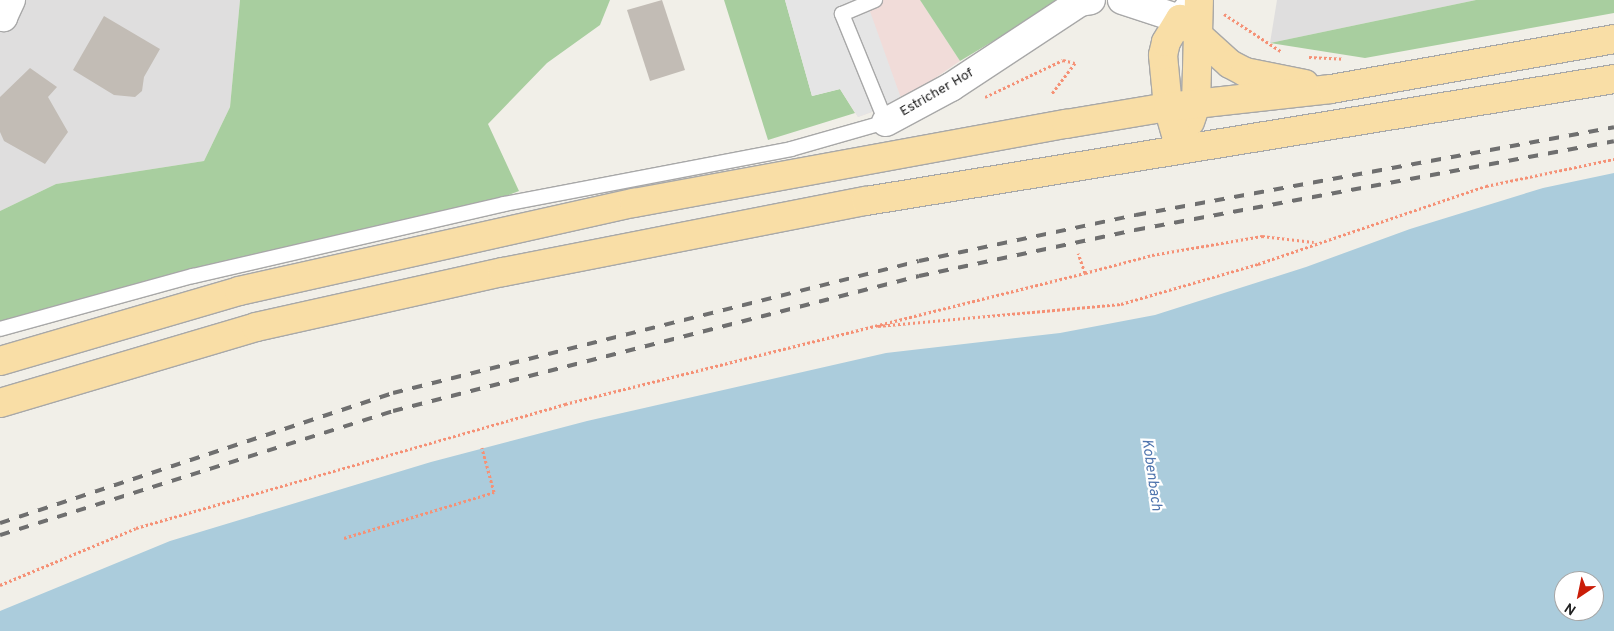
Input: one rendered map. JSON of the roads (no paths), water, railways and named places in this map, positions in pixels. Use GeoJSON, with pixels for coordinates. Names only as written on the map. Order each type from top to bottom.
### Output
{"type":"FeatureCollection","features":[{"type":"Feature","properties":{"kind":"main road"},"geometry":{"type":"LineString","coordinates":[[1180,149],[1168,108],[1162,55],[1166,42],[1198,12]]}},
{"type":"Feature","properties":{"kind":"main road"},"geometry":{"type":"LineString","coordinates":[[1198,12],[1230,64],[1246,72],[1331,89]]}},
{"type":"Feature","properties":{"kind":"main road"},"geometry":{"type":"LineString","coordinates":[[1180,149],[1196,105],[1198,12]]}},
{"type":"Feature","properties":{"kind":"main road"},"geometry":{"type":"LineString","coordinates":[[0,361],[239,291],[634,203],[1168,108],[1331,89],[1614,38]]}},
{"type":"Feature","properties":{"kind":"main road"},"geometry":{"type":"LineString","coordinates":[[0,403],[256,327],[503,272],[866,201],[1614,79]]}},
{"type":"Feature","properties":{"kind":"street"},"geometry":{"type":"LineString","coordinates":[[0,15],[3,17],[12,0]]}},
{"type":"Feature","properties":{"kind":"street","name":"Estricher Hof"},"geometry":{"type":"LineString","coordinates":[[886,122],[951,87],[1080,2],[1091,0]]}},
{"type":"Feature","properties":{"kind":"street"},"geometry":{"type":"LineString","coordinates":[[1127,1],[1198,12]]}},
{"type":"Feature","properties":{"kind":"street"},"geometry":{"type":"LineString","coordinates":[[1127,1],[1151,16],[1157,27],[1162,55]]}},
{"type":"Feature","properties":{"kind":"lane","name":"Estricher Hof"},"geometry":{"type":"LineString","coordinates":[[875,0],[842,14],[886,122]]}},
{"type":"Feature","properties":{"kind":"lane"},"geometry":{"type":"LineString","coordinates":[[0,329],[193,276],[504,204],[791,149],[886,122]]}},
{"type":"Feature","properties":{"kind":"water","name":"Kobenbach"},"geometry":{"type":"Polygon","coordinates":[[[1614,173],[1614,631],[0,631],[0,611],[170,541],[431,462],[587,421],[886,353],[1060,333],[1155,315],[1306,267],[1410,229],[1543,188],[1614,173]]]}},
{"type":"Feature","properties":{"kind":"railway"},"geometry":{"type":"LineString","coordinates":[[0,523],[393,393],[919,261],[1136,215],[1614,127]]}},
{"type":"Feature","properties":{"kind":"railway"},"geometry":{"type":"LineString","coordinates":[[0,535],[393,411],[919,276],[1135,230],[1614,141]]}}]}
